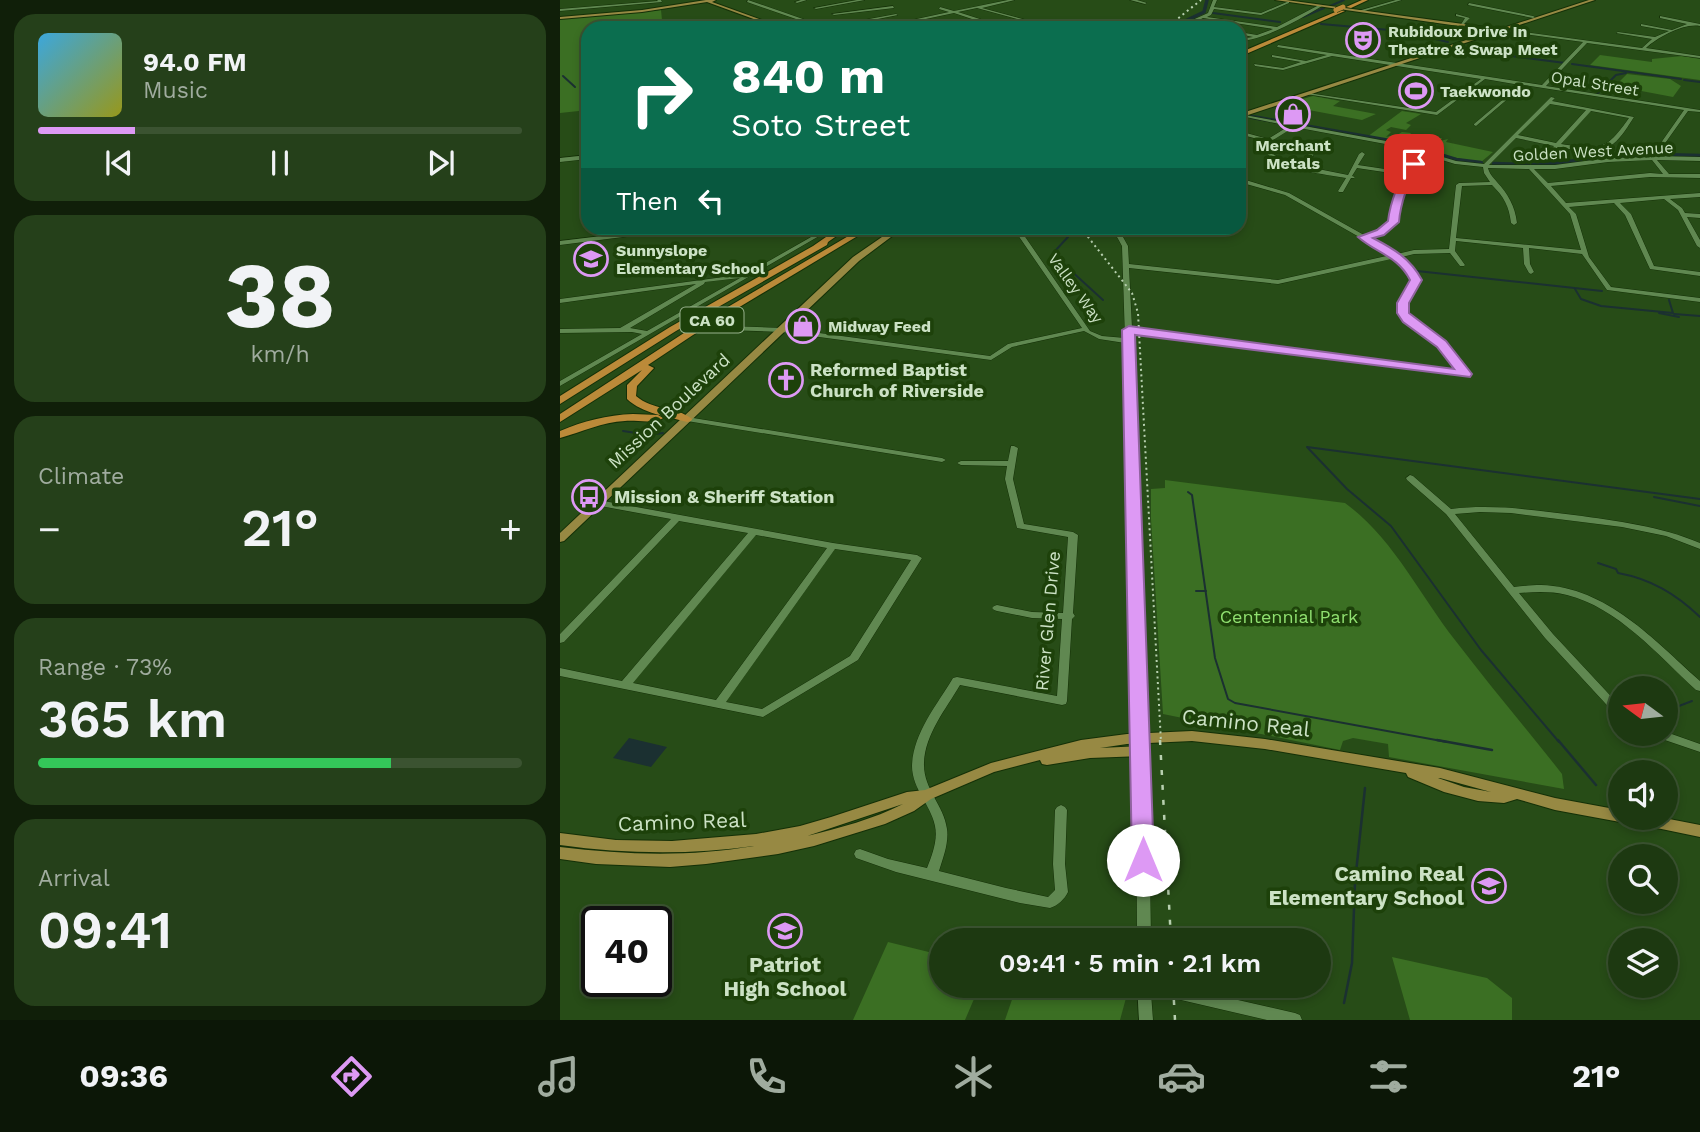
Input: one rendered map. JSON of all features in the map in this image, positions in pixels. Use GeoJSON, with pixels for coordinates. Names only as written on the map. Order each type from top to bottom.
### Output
{"type":"FeatureCollection","features":[{"type":"Feature","properties":{"kind":"highway"},"geometry":{"type":"LineString","coordinates":[[1308,23],[1358,0]]}},
{"type":"Feature","properties":{"kind":"highway"},"geometry":{"type":"LineString","coordinates":[[1246,50],[1366,0]]}},
{"type":"Feature","properties":{"kind":"highway"},"geometry":{"type":"LineString","coordinates":[[802,255],[834,235]]}},
{"type":"Feature","properties":{"kind":"highway","name":"CA 60"},"geometry":{"type":"LineString","coordinates":[[560,401],[673,329],[839,235]]}},
{"type":"Feature","properties":{"kind":"highway","name":"CA 60"},"geometry":{"type":"LineString","coordinates":[[560,419],[690,333],[855,235]]}},
{"type":"Feature","properties":{"kind":"highway"},"geometry":{"type":"LineString","coordinates":[[687,419],[643,407],[636,403],[630,392],[641,374],[690,333]]}},
{"type":"Feature","properties":{"kind":"highway"},"geometry":{"type":"LineString","coordinates":[[560,435],[585,424],[620,417],[687,419]]}},
{"type":"Feature","properties":{"kind":"main road"},"geometry":{"type":"LineString","coordinates":[[1277,0],[1499,30]]}},
{"type":"Feature","properties":{"kind":"main road"},"geometry":{"type":"LineString","coordinates":[[1246,113],[1398,65],[1584,0]]}},
{"type":"Feature","properties":{"kind":"main road"},"geometry":{"type":"LineString","coordinates":[[1246,113],[1593,0]]}},
{"type":"Feature","properties":{"kind":"main road"},"geometry":{"type":"LineString","coordinates":[[560,18],[710,1],[763,21]]}},
{"type":"Feature","properties":{"kind":"main road","name":"Mission Boulevard"},"geometry":{"type":"LineString","coordinates":[[560,539],[856,259],[889,235]]}},
{"type":"Feature","properties":{"kind":"main road","name":"Camino Real"},"geometry":{"type":"LineString","coordinates":[[560,839],[620,847],[721,845],[784,835],[907,797],[926,795],[991,768],[1020,760],[1038,762],[1142,744],[1212,737],[1401,767],[1465,792],[1505,799],[1514,795],[1608,814]]}},
{"type":"Feature","properties":{"kind":"main road","name":"Camino Real"},"geometry":{"type":"LineString","coordinates":[[560,852],[604,858],[695,860],[800,844],[872,823],[914,806],[926,795]]}},
{"type":"Feature","properties":{"kind":"main road"},"geometry":{"type":"LineString","coordinates":[[1678,827],[1700,831]]}},
{"type":"Feature","properties":{"kind":"main road"},"geometry":{"type":"LineString","coordinates":[[604,858],[614,853],[656,852],[666,847]]}},
{"type":"Feature","properties":{"kind":"street"},"geometry":{"type":"LineString","coordinates":[[748,1],[755,0]]}},
{"type":"Feature","properties":{"kind":"street"},"geometry":{"type":"LineString","coordinates":[[797,2],[805,0]]}},
{"type":"Feature","properties":{"kind":"street"},"geometry":{"type":"LineString","coordinates":[[816,8],[861,0]]}},
{"type":"Feature","properties":{"kind":"street"},"geometry":{"type":"LineString","coordinates":[[893,0],[896,15],[903,21]]}},
{"type":"Feature","properties":{"kind":"street"},"geometry":{"type":"LineString","coordinates":[[991,0],[1003,2]]}},
{"type":"Feature","properties":{"kind":"street"},"geometry":{"type":"LineString","coordinates":[[909,21],[1013,0]]}},
{"type":"Feature","properties":{"kind":"street"},"geometry":{"type":"LineString","coordinates":[[1132,0],[1145,3]]}},
{"type":"Feature","properties":{"kind":"street"},"geometry":{"type":"LineString","coordinates":[[1193,21],[1210,14],[1215,0]]}},
{"type":"Feature","properties":{"kind":"street"},"geometry":{"type":"LineString","coordinates":[[1360,11],[1400,0]]}},
{"type":"Feature","properties":{"kind":"street"},"geometry":{"type":"LineString","coordinates":[[1467,6],[1480,0]]}},
{"type":"Feature","properties":{"kind":"street"},"geometry":{"type":"LineString","coordinates":[[560,10],[660,1]]}},
{"type":"Feature","properties":{"kind":"street"},"geometry":{"type":"LineString","coordinates":[[748,1],[806,21]]}},
{"type":"Feature","properties":{"kind":"street"},"geometry":{"type":"LineString","coordinates":[[1212,8],[1261,14],[1288,2]]}},
{"type":"Feature","properties":{"kind":"street"},"geometry":{"type":"LineString","coordinates":[[1246,40],[1277,28],[1320,6]]}},
{"type":"Feature","properties":{"kind":"street"},"geometry":{"type":"LineString","coordinates":[[1467,6],[1533,17]]}},
{"type":"Feature","properties":{"kind":"street"},"geometry":{"type":"LineString","coordinates":[[1467,6],[1524,20]]}},
{"type":"Feature","properties":{"kind":"street"},"geometry":{"type":"LineString","coordinates":[[834,15],[893,7]]}},
{"type":"Feature","properties":{"kind":"street"},"geometry":{"type":"LineString","coordinates":[[940,8],[985,21]]}},
{"type":"Feature","properties":{"kind":"street"},"geometry":{"type":"LineString","coordinates":[[978,8],[1027,21]]}},
{"type":"Feature","properties":{"kind":"street"},"geometry":{"type":"LineString","coordinates":[[1512,17],[1520,14]]}},
{"type":"Feature","properties":{"kind":"street"},"geometry":{"type":"LineString","coordinates":[[864,21],[896,15]]}},
{"type":"Feature","properties":{"kind":"street"},"geometry":{"type":"LineString","coordinates":[[1457,15],[1468,18],[1461,25]]}},
{"type":"Feature","properties":{"kind":"street"},"geometry":{"type":"LineString","coordinates":[[1202,17],[1229,21]]}},
{"type":"Feature","properties":{"kind":"street"},"geometry":{"type":"LineString","coordinates":[[1661,18],[1700,25]]}},
{"type":"Feature","properties":{"kind":"street"},"geometry":{"type":"LineString","coordinates":[[978,21],[982,20]]}},
{"type":"Feature","properties":{"kind":"street"},"geometry":{"type":"LineString","coordinates":[[1246,23],[1277,28]]}},
{"type":"Feature","properties":{"kind":"street"},"geometry":{"type":"LineString","coordinates":[[1643,49],[1655,38],[1692,23]]}},
{"type":"Feature","properties":{"kind":"street"},"geometry":{"type":"LineString","coordinates":[[1642,24],[1674,31]]}},
{"type":"Feature","properties":{"kind":"street"},"geometry":{"type":"LineString","coordinates":[[1499,30],[1700,57]]}},
{"type":"Feature","properties":{"kind":"street"},"geometry":{"type":"LineString","coordinates":[[1618,33],[1655,38]]}},
{"type":"Feature","properties":{"kind":"street"},"geometry":{"type":"LineString","coordinates":[[1246,34],[1258,36]]}},
{"type":"Feature","properties":{"kind":"street"},"geometry":{"type":"LineString","coordinates":[[1543,87],[1568,64],[1569,58],[1586,42]]}},
{"type":"Feature","properties":{"kind":"street","name":"Opal Street"},"geometry":{"type":"LineString","coordinates":[[1278,46],[1700,111]]}},
{"type":"Feature","properties":{"kind":"street"},"geometry":{"type":"LineString","coordinates":[[1255,65],[1283,69],[1332,54]]}},
{"type":"Feature","properties":{"kind":"street"},"geometry":{"type":"LineString","coordinates":[[1273,57],[1307,62]]}},
{"type":"Feature","properties":{"kind":"street"},"geometry":{"type":"LineString","coordinates":[[1308,94],[1434,115],[1440,114],[1484,78]]}},
{"type":"Feature","properties":{"kind":"street"},"geometry":{"type":"LineString","coordinates":[[1476,125],[1523,84]]}},
{"type":"Feature","properties":{"kind":"street"},"geometry":{"type":"LineString","coordinates":[[1514,223],[1512,204],[1486,173],[1485,166],[1562,90]]}},
{"type":"Feature","properties":{"kind":"street"},"geometry":{"type":"LineString","coordinates":[[1514,136],[1586,148],[1606,146],[1632,116],[1549,102]]}},
{"type":"Feature","properties":{"kind":"street"},"geometry":{"type":"LineString","coordinates":[[1548,155],[1590,109]]}},
{"type":"Feature","properties":{"kind":"street"},"geometry":{"type":"LineString","coordinates":[[1667,175],[1653,158],[1687,110]]}},
{"type":"Feature","properties":{"kind":"street","name":"Golden West Avenue"},"geometry":{"type":"LineString","coordinates":[[1246,116],[1485,166],[1530,167],[1653,158],[1700,159]]}},
{"type":"Feature","properties":{"kind":"street"},"geometry":{"type":"LineString","coordinates":[[1293,125],[1268,140],[1263,147],[1266,153],[1300,166],[1352,177]]}},
{"type":"Feature","properties":{"kind":"street"},"geometry":{"type":"LineString","coordinates":[[1246,134],[1268,140]]}},
{"type":"Feature","properties":{"kind":"street"},"geometry":{"type":"LineString","coordinates":[[1300,166],[1309,159],[1314,146],[1329,140]]}},
{"type":"Feature","properties":{"kind":"street"},"geometry":{"type":"LineString","coordinates":[[1341,191],[1352,177],[1362,154]]}},
{"type":"Feature","properties":{"kind":"street"},"geometry":{"type":"LineString","coordinates":[[1363,237],[1380,232],[1394,222],[1395,207],[1402,195],[1406,174],[1414,164],[1432,155]]}},
{"type":"Feature","properties":{"kind":"street"},"geometry":{"type":"LineString","coordinates":[[560,160],[581,158]]}},
{"type":"Feature","properties":{"kind":"street"},"geometry":{"type":"LineString","coordinates":[[1356,166],[1406,174]]}},
{"type":"Feature","properties":{"kind":"street"},"geometry":{"type":"LineString","coordinates":[[1530,167],[1573,214],[1584,252],[1611,290],[1700,300]]}},
{"type":"Feature","properties":{"kind":"street"},"geometry":{"type":"LineString","coordinates":[[1547,185],[1667,175],[1700,176]]}},
{"type":"Feature","properties":{"kind":"street"},"geometry":{"type":"LineString","coordinates":[[1246,182],[1287,194],[1397,256]]}},
{"type":"Feature","properties":{"kind":"street"},"geometry":{"type":"LineString","coordinates":[[1462,265],[1452,251],[1460,184],[1495,183]]}},
{"type":"Feature","properties":{"kind":"street"},"geometry":{"type":"LineString","coordinates":[[1567,205],[1700,195]]}},
{"type":"Feature","properties":{"kind":"street"},"geometry":{"type":"LineString","coordinates":[[1664,197],[1678,207],[1700,246]]}},
{"type":"Feature","properties":{"kind":"street"},"geometry":{"type":"LineString","coordinates":[[1617,202],[1628,214],[1652,268],[1700,274]]}},
{"type":"Feature","properties":{"kind":"street"},"geometry":{"type":"LineString","coordinates":[[1683,215],[1700,216]]}},
{"type":"Feature","properties":{"kind":"street"},"geometry":{"type":"LineString","coordinates":[[560,243],[623,235]]}},
{"type":"Feature","properties":{"kind":"street"},"geometry":{"type":"LineString","coordinates":[[560,384],[819,235]]}},
{"type":"Feature","properties":{"kind":"street","name":"Valley Way"},"geometry":{"type":"LineString","coordinates":[[1021,235],[1086,329],[1101,338],[1129,336],[1465,374],[1441,344],[1407,320],[1403,313],[1403,303],[1416,280],[1397,256]]}},
{"type":"Feature","properties":{"kind":"street"},"geometry":{"type":"LineString","coordinates":[[1119,235],[1125,246],[1129,336],[1142,744],[1144,928]]}},
{"type":"Feature","properties":{"kind":"street"},"geometry":{"type":"LineString","coordinates":[[1453,239],[1584,252]]}},
{"type":"Feature","properties":{"kind":"street"},"geometry":{"type":"LineString","coordinates":[[1526,246],[1527,264],[1531,272]]}},
{"type":"Feature","properties":{"kind":"street"},"geometry":{"type":"LineString","coordinates":[[1126,265],[1274,282],[1421,251],[1452,251]]}},
{"type":"Feature","properties":{"kind":"street"},"geometry":{"type":"LineString","coordinates":[[560,301],[749,274]]}},
{"type":"Feature","properties":{"kind":"street"},"geometry":{"type":"LineString","coordinates":[[622,330],[707,281]]}},
{"type":"Feature","properties":{"kind":"street"},"geometry":{"type":"LineString","coordinates":[[727,328],[782,330],[991,358],[1010,345],[1086,329]]}},
{"type":"Feature","properties":{"kind":"street"},"geometry":{"type":"LineString","coordinates":[[560,331],[622,330],[647,333]]}},
{"type":"Feature","properties":{"kind":"street"},"geometry":{"type":"LineString","coordinates":[[687,419],[942,460]]}},
{"type":"Feature","properties":{"kind":"street","name":"River Glen Drive"},"geometry":{"type":"LineString","coordinates":[[926,795],[919,779],[918,756],[957,681],[1062,701],[1070,617],[1073,535],[1020,526],[1009,478],[1014,448]]}},
{"type":"Feature","properties":{"kind":"street"},"geometry":{"type":"LineString","coordinates":[[961,463],[1010,464]]}},
{"type":"Feature","properties":{"kind":"street"},"geometry":{"type":"LineString","coordinates":[[1410,478],[1449,512],[1556,644],[1608,699]]}},
{"type":"Feature","properties":{"kind":"street"},"geometry":{"type":"LineString","coordinates":[[560,672],[763,713],[854,658],[917,558],[834,546],[597,503]]}},
{"type":"Feature","properties":{"kind":"street"},"geometry":{"type":"LineString","coordinates":[[1449,512],[1491,508],[1623,524],[1657,530],[1700,546]]}},
{"type":"Feature","properties":{"kind":"street"},"geometry":{"type":"LineString","coordinates":[[560,640],[678,517]]}},
{"type":"Feature","properties":{"kind":"street"},"geometry":{"type":"LineString","coordinates":[[624,687],[754,532]]}},
{"type":"Feature","properties":{"kind":"street"},"geometry":{"type":"LineString","coordinates":[[718,705],[834,546]]}},
{"type":"Feature","properties":{"kind":"street"},"geometry":{"type":"LineString","coordinates":[[1512,590],[1555,587],[1594,599],[1700,687]]}},
{"type":"Feature","properties":{"kind":"street"},"geometry":{"type":"LineString","coordinates":[[997,608],[1032,615],[1070,617]]}},
{"type":"Feature","properties":{"kind":"street"},"geometry":{"type":"LineString","coordinates":[[1678,740],[1700,748]]}},
{"type":"Feature","properties":{"kind":"street"},"geometry":{"type":"LineString","coordinates":[[926,795],[941,827],[939,853],[931,875]]}},
{"type":"Feature","properties":{"kind":"street"},"geometry":{"type":"LineString","coordinates":[[860,854],[888,867],[1024,899],[1050,902],[1062,892],[1059,864],[1061,810]]}},
{"type":"Feature","properties":{"kind":"street"},"geometry":{"type":"LineString","coordinates":[[1145,998],[1146,1020]]}},
{"type":"Feature","properties":{"kind":"street"},"geometry":{"type":"LineString","coordinates":[[1200,998],[1294,1020]]}},
{"type":"Feature","properties":{"kind":"green space"},"geometry":{"type":"Polygon","coordinates":[[[661,10],[662,20],[581,21],[581,111],[560,113],[560,19],[661,10]]]}},
{"type":"Feature","properties":{"kind":"green space"},"geometry":{"type":"Polygon","coordinates":[[[1600,55],[1652,62],[1652,59],[1682,56],[1700,59],[1700,80],[1590,65],[1600,55]]]}},
{"type":"Feature","properties":{"kind":"green space"},"geometry":{"type":"Polygon","coordinates":[[[1627,74],[1670,79],[1681,86],[1673,97],[1615,86],[1627,74]]]}},
{"type":"Feature","properties":{"kind":"green space"},"geometry":{"type":"Polygon","coordinates":[[[1313,96],[1340,101],[1333,106],[1376,114],[1362,120],[1282,105],[1313,96]]]}},
{"type":"Feature","properties":{"kind":"green space"},"geometry":{"type":"Polygon","coordinates":[[[1402,111],[1421,114],[1406,123],[1411,125],[1406,130],[1391,127],[1386,130],[1391,132],[1386,137],[1394,135],[1392,138],[1402,132],[1411,133],[1409,136],[1415,134],[1413,137],[1420,138],[1419,141],[1425,137],[1435,140],[1442,138],[1440,141],[1448,139],[1446,142],[1493,152],[1481,162],[1367,137],[1402,111]]]}},
{"type":"Feature","properties":{"kind":"green space","name":"Centennial Park"},"geometry":{"type":"Polygon","coordinates":[[[1165,480],[1345,503],[1362,517],[1391,550],[1455,640],[1562,774],[1564,789],[1389,757],[1388,744],[1353,738],[1343,741],[1340,750],[1163,714],[1151,489],[1165,488],[1165,480]]]}},
{"type":"Feature","properties":{"kind":"green space"},"geometry":{"type":"Polygon","coordinates":[[[888,942],[929,952],[929,998],[974,998],[965,1020],[853,1020],[888,942]]]}},
{"type":"Feature","properties":{"kind":"green space"},"geometry":{"type":"Polygon","coordinates":[[[1392,957],[1487,978],[1512,998],[1512,1020],[1410,1020],[1392,957]]]}},
{"type":"Feature","properties":{"kind":"green space"},"geometry":{"type":"Polygon","coordinates":[[[1013,998],[1126,998],[1120,1020],[1005,1020],[1013,998]]]}},
{"type":"Feature","properties":{"kind":"water"},"geometry":{"type":"Polygon","coordinates":[[[629,738],[667,747],[651,767],[613,758],[629,738]]]}},
{"type":"Feature","properties":{"kind":"waterway"},"geometry":{"type":"LineString","coordinates":[[1185,21],[1204,12],[1207,0]]}},
{"type":"Feature","properties":{"kind":"waterway"},"geometry":{"type":"LineString","coordinates":[[1330,6],[1344,0]]}},
{"type":"Feature","properties":{"kind":"waterway"},"geometry":{"type":"LineString","coordinates":[[1303,17],[1324,8]]}},
{"type":"Feature","properties":{"kind":"waterway"},"geometry":{"type":"LineString","coordinates":[[1213,13],[1280,22]]}},
{"type":"Feature","properties":{"kind":"waterway"},"geometry":{"type":"LineString","coordinates":[[1321,24],[1401,31],[1448,42]]}},
{"type":"Feature","properties":{"kind":"waterway"},"geometry":{"type":"LineString","coordinates":[[1459,46],[1481,52],[1565,63]]}},
{"type":"Feature","properties":{"kind":"waterway"},"geometry":{"type":"LineString","coordinates":[[1572,64],[1681,79]]}},
{"type":"Feature","properties":{"kind":"waterway"},"geometry":{"type":"LineString","coordinates":[[1597,94],[1616,75],[1626,73]]}},
{"type":"Feature","properties":{"kind":"waterway"},"geometry":{"type":"LineString","coordinates":[[563,76],[575,87]]}},
{"type":"Feature","properties":{"kind":"waterway"},"geometry":{"type":"LineString","coordinates":[[1684,80],[1700,82]]}},
{"type":"Feature","properties":{"kind":"waterway"},"geometry":{"type":"LineString","coordinates":[[1252,117],[1401,143],[1456,160],[1481,163]]}},
{"type":"Feature","properties":{"kind":"waterway"},"geometry":{"type":"LineString","coordinates":[[1533,165],[1648,155]]}},
{"type":"Feature","properties":{"kind":"waterway"},"geometry":{"type":"LineString","coordinates":[[1662,155],[1700,156]]}},
{"type":"Feature","properties":{"kind":"waterway"},"geometry":{"type":"LineString","coordinates":[[1494,164],[1528,165]]}},
{"type":"Feature","properties":{"kind":"waterway"},"geometry":{"type":"LineString","coordinates":[[1068,237],[1054,252],[1057,258],[1103,300]]}},
{"type":"Feature","properties":{"kind":"waterway"},"geometry":{"type":"LineString","coordinates":[[1417,271],[1602,291]]}},
{"type":"Feature","properties":{"kind":"waterway"},"geometry":{"type":"LineString","coordinates":[[1575,289],[1581,299],[1601,306],[1673,313],[1669,300]]}},
{"type":"Feature","properties":{"kind":"waterway"},"geometry":{"type":"LineString","coordinates":[[1659,313],[1679,317]]}},
{"type":"Feature","properties":{"kind":"waterway"},"geometry":{"type":"LineString","coordinates":[[1674,314],[1700,316]]}},
{"type":"Feature","properties":{"kind":"waterway"},"geometry":{"type":"LineString","coordinates":[[623,431],[649,435],[663,433]]}},
{"type":"Feature","properties":{"kind":"waterway"},"geometry":{"type":"LineString","coordinates":[[1559,742],[1481,650],[1391,526],[1347,489],[1307,447],[1700,499]]}},
{"type":"Feature","properties":{"kind":"waterway"},"geometry":{"type":"LineString","coordinates":[[1188,492],[1192,495],[1206,591]]}},
{"type":"Feature","properties":{"kind":"waterway"},"geometry":{"type":"LineString","coordinates":[[1654,497],[1700,506]]}},
{"type":"Feature","properties":{"kind":"waterway"},"geometry":{"type":"LineString","coordinates":[[1598,563],[1662,589],[1682,601],[1700,617]]}},
{"type":"Feature","properties":{"kind":"waterway"},"geometry":{"type":"LineString","coordinates":[[1196,591],[1206,591]]}},
{"type":"Feature","properties":{"kind":"waterway"},"geometry":{"type":"LineString","coordinates":[[1206,591],[1215,658],[1228,699],[1235,703],[1447,742]]}},
{"type":"Feature","properties":{"kind":"waterway"},"geometry":{"type":"LineString","coordinates":[[1678,706],[1692,701]]}},
{"type":"Feature","properties":{"kind":"waterway"},"geometry":{"type":"LineString","coordinates":[[1437,740],[1492,750]]}},
{"type":"Feature","properties":{"kind":"waterway"},"geometry":{"type":"LineString","coordinates":[[1558,740],[1596,785]]}},
{"type":"Feature","properties":{"kind":"waterway"},"geometry":{"type":"LineString","coordinates":[[1344,1003],[1352,963],[1355,882],[1365,788]]}},
{"type":"Feature","properties":{"kind":"railway"},"geometry":{"type":"LineString","coordinates":[[1176,21],[1201,0]]}},
{"type":"Feature","properties":{"kind":"railway"},"geometry":{"type":"LineString","coordinates":[[1086,235],[1132,293],[1138,313],[1161,742]]}},
{"type":"Feature","properties":{"kind":"railway"},"geometry":{"type":"LineString","coordinates":[[1160,740],[1170,928]]}},
{"type":"Feature","properties":{"kind":"railway"},"geometry":{"type":"LineString","coordinates":[[1174,998],[1175,1020]]}},
{"type":"Feature","properties":{"kind":"place","name":"Rubidoux Drive In Theatre & Swap Meet"},"geometry":{"type":"Point","coordinates":[1363,40]}},
{"type":"Feature","properties":{"kind":"place","name":"Taekwondo"},"geometry":{"type":"Point","coordinates":[1416,91]}},
{"type":"Feature","properties":{"kind":"place","name":"Merchant Metals"},"geometry":{"type":"Point","coordinates":[1293,114]}},
{"type":"Feature","properties":{"kind":"place","name":"Sunnyslope Elementary School"},"geometry":{"type":"Point","coordinates":[591,259]}},
{"type":"Feature","properties":{"kind":"place","name":"Midway Feed"},"geometry":{"type":"Point","coordinates":[803,326]}},
{"type":"Feature","properties":{"kind":"place","name":"Reformed Baptist Church of Riverside"},"geometry":{"type":"Point","coordinates":[786,380]}},
{"type":"Feature","properties":{"kind":"place","name":"Mission & Sheriff Station"},"geometry":{"type":"Point","coordinates":[589,497]}},
{"type":"Feature","properties":{"kind":"place","name":"Camino Real Elementary School"},"geometry":{"type":"Point","coordinates":[1489,886]}},
{"type":"Feature","properties":{"kind":"place","name":"Patriot High School"},"geometry":{"type":"Point","coordinates":[785,931]}},
{"type":"Feature","properties":{"kind":"route"},"geometry":{"type":"LineString","coordinates":[[1143,860],[1142,738],[1129,330],[1465,374],[1441,344],[1407,320],[1403,313],[1403,303],[1416,277],[1400,258],[1363,237],[1380,232],[1394,222],[1395,207],[1402,195],[1406,174],[1414,164]]}}]}
